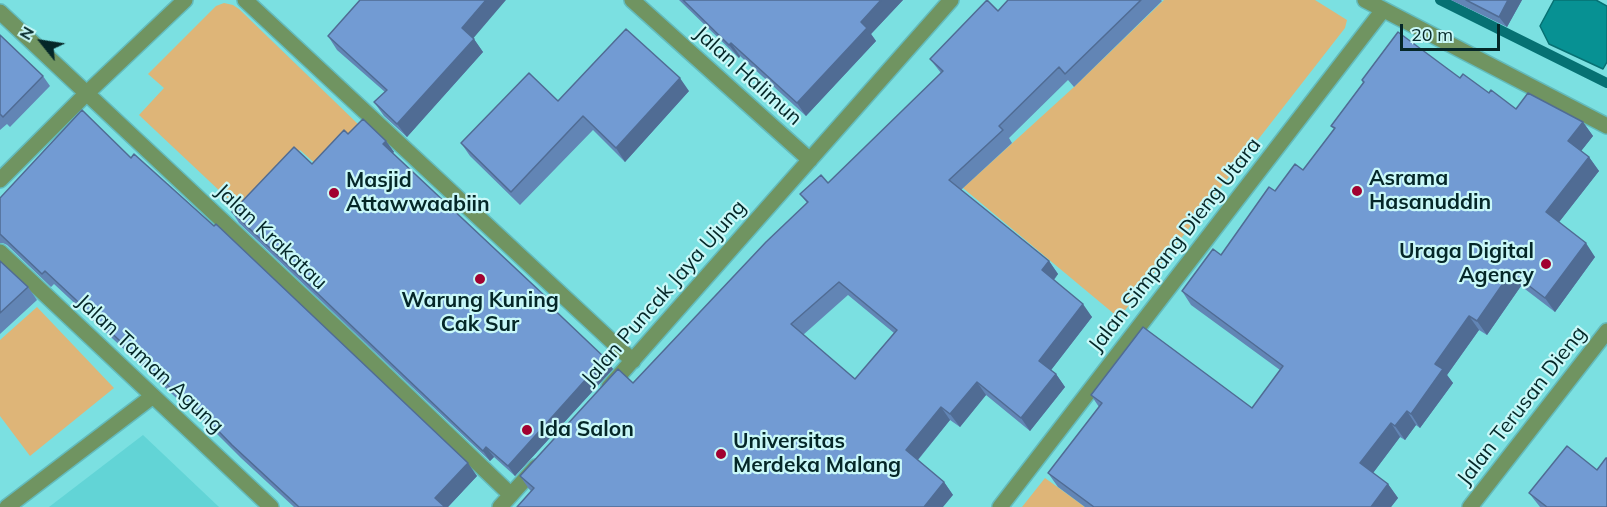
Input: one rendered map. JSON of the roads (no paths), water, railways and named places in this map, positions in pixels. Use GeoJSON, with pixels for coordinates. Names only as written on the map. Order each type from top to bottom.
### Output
{"type":"FeatureCollection","features":[{"type":"Feature","properties":{"kind":"street"},"geometry":{"type":"LineString","coordinates":[[0,180],[185,0]]}},
{"type":"Feature","properties":{"kind":"street"},"geometry":{"type":"LineString","coordinates":[[245,0],[633,361]]}},
{"type":"Feature","properties":{"kind":"street","name":"Jalan Halimun"},"geometry":{"type":"LineString","coordinates":[[632,0],[810,159]]}},
{"type":"Feature","properties":{"kind":"street","name":"Jalan Puncak Jaya Ujung"},"geometry":{"type":"LineString","coordinates":[[602,394],[951,0]]}},
{"type":"Feature","properties":{"kind":"street"},"geometry":{"type":"LineString","coordinates":[[1365,0],[1607,126]]}},
{"type":"Feature","properties":{"kind":"street","name":"Jalan Simpang Dieng Utara"},"geometry":{"type":"LineString","coordinates":[[1000,507],[1383,10]]}},
{"type":"Feature","properties":{"kind":"street","name":"Jalan Krakatau"},"geometry":{"type":"LineString","coordinates":[[0,12],[511,495]]}},
{"type":"Feature","properties":{"kind":"street","name":"Jalan Taman Agung"},"geometry":{"type":"LineString","coordinates":[[0,252],[271,507]]}},
{"type":"Feature","properties":{"kind":"street","name":"Jalan Terusan Dieng"},"geometry":{"type":"LineString","coordinates":[[1470,507],[1607,331]]}},
{"type":"Feature","properties":{"kind":"street"},"geometry":{"type":"LineString","coordinates":[[7,507],[153,396]]}},
{"type":"Feature","properties":{"kind":"street"},"geometry":{"type":"LineString","coordinates":[[500,507],[549,453]]}},
{"type":"Feature","properties":{"kind":"waterway"},"geometry":{"type":"LineString","coordinates":[[1440,0],[1607,83]]}},
{"type":"Feature","properties":{"kind":"place","name":"Asrama Hasanuddin"},"geometry":{"type":"Point","coordinates":[1357,191]}},
{"type":"Feature","properties":{"kind":"place","name":"Masjid Attawwaabiin"},"geometry":{"type":"Point","coordinates":[334,193]}},
{"type":"Feature","properties":{"kind":"place","name":"Uraga Digital Agency"},"geometry":{"type":"Point","coordinates":[1546,264]}},
{"type":"Feature","properties":{"kind":"place","name":"Warung Kuning Cak Sur"},"geometry":{"type":"Point","coordinates":[480,279]}},
{"type":"Feature","properties":{"kind":"place","name":"Ida Salon"},"geometry":{"type":"Point","coordinates":[527,430]}},
{"type":"Feature","properties":{"kind":"place","name":"Universitas Merdeka Malang"},"geometry":{"type":"Point","coordinates":[721,454]}}]}
